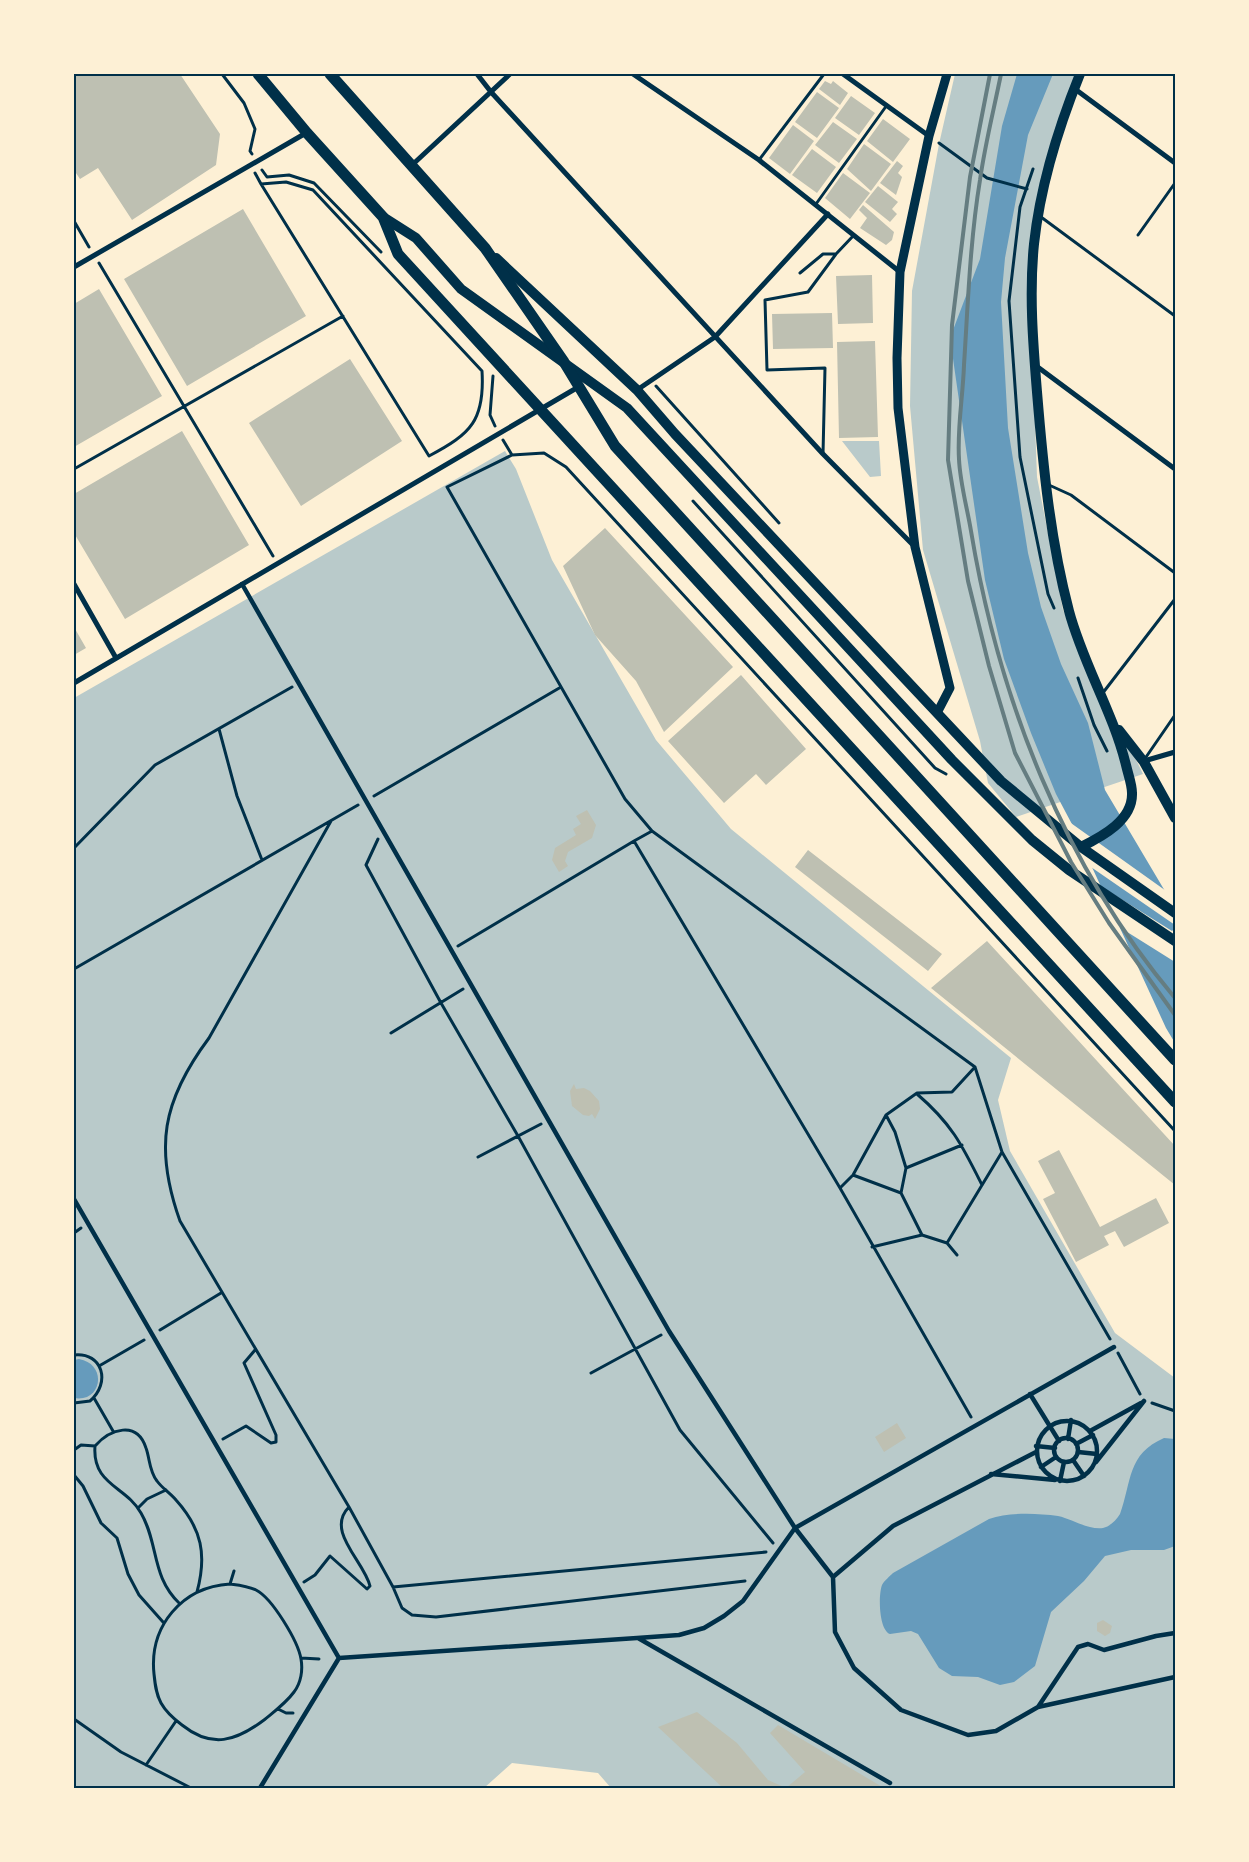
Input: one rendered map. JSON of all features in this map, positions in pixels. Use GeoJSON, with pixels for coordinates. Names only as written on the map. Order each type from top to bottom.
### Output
{"type":"FeatureCollection","features":[{"type":"Feature","properties":{"kind":"main road"},"geometry":{"type":"LineString","coordinates":[[258,74],[306,133],[383,217],[416,238],[461,289],[627,408],[952,760],[1032,840],[1069,870],[1175,941]]}},
{"type":"Feature","properties":{"kind":"main road"},"geometry":{"type":"LineString","coordinates":[[330,74],[485,248],[637,390],[675,434],[966,747],[1001,782],[1081,847],[1175,913]]}},
{"type":"Feature","properties":{"kind":"main road"},"geometry":{"type":"LineString","coordinates":[[1080,74],[1042,194],[1040,216],[1034,244],[1032,332],[1050,521],[1070,612],[1115,726],[1132,792],[1129,811],[1102,837],[1081,847]]}},
{"type":"Feature","properties":{"kind":"main road"},"geometry":{"type":"LineString","coordinates":[[383,217],[398,254],[1175,1102]]}},
{"type":"Feature","properties":{"kind":"main road"},"geometry":{"type":"LineString","coordinates":[[485,248],[564,362],[615,446],[1175,1060]]}},
{"type":"Feature","properties":{"kind":"main road"},"geometry":{"type":"LineString","coordinates":[[1115,726],[1144,762],[1175,818]]}},
{"type":"Feature","properties":{"kind":"street"},"geometry":{"type":"LineString","coordinates":[[477,74],[491,92],[823,454],[915,547]]}},
{"type":"Feature","properties":{"kind":"street"},"geometry":{"type":"LineString","coordinates":[[411,166],[510,74]]}},
{"type":"Feature","properties":{"kind":"street"},"geometry":{"type":"LineString","coordinates":[[632,74],[759,160],[855,234],[900,272]]}},
{"type":"Feature","properties":{"kind":"street"},"geometry":{"type":"LineString","coordinates":[[844,74],[929,136]]}},
{"type":"Feature","properties":{"kind":"street"},"geometry":{"type":"LineString","coordinates":[[937,714],[950,688],[915,547],[898,408],[896,358],[900,272],[929,136],[947,74]]}},
{"type":"Feature","properties":{"kind":"street"},"geometry":{"type":"LineString","coordinates":[[1074,89],[1175,163]]}},
{"type":"Feature","properties":{"kind":"street"},"geometry":{"type":"LineString","coordinates":[[74,268],[306,133]]}},
{"type":"Feature","properties":{"kind":"street"},"geometry":{"type":"LineString","coordinates":[[637,390],[715,337],[828,214]]}},
{"type":"Feature","properties":{"kind":"street"},"geometry":{"type":"LineString","coordinates":[[1035,364],[1175,469]]}},
{"type":"Feature","properties":{"kind":"street"},"geometry":{"type":"LineString","coordinates":[[74,683],[588,380]]}},
{"type":"Feature","properties":{"kind":"street"},"geometry":{"type":"LineString","coordinates":[[74,584],[116,658]]}},
{"type":"Feature","properties":{"kind":"street"},"geometry":{"type":"LineString","coordinates":[[242,584],[669,1331],[795,1528],[833,1577],[835,1632],[854,1668],[901,1710],[968,1735],[996,1731],[1038,1707],[1175,1677]]}},
{"type":"Feature","properties":{"kind":"street"},"geometry":{"type":"LineString","coordinates":[[1144,762],[1175,752]]}},
{"type":"Feature","properties":{"kind":"street"},"geometry":{"type":"LineString","coordinates":[[74,1199],[339,1658]]}},
{"type":"Feature","properties":{"kind":"street"},"geometry":{"type":"LineString","coordinates":[[339,1658],[637,1638],[680,1634],[704,1628],[724,1616],[743,1601],[795,1528],[1114,1347]]}},
{"type":"Feature","properties":{"kind":"street"},"geometry":{"type":"LineString","coordinates":[[1030,1394],[1060,1441]]}},
{"type":"Feature","properties":{"kind":"street"},"geometry":{"type":"LineString","coordinates":[[1076,1444],[1144,1401]]}},
{"type":"Feature","properties":{"kind":"street"},"geometry":{"type":"LineString","coordinates":[[990,1474],[1059,1480],[1075,1480],[1084,1476],[1144,1401]]}},
{"type":"Feature","properties":{"kind":"street"},"geometry":{"type":"LineString","coordinates":[[1059,1480],[1048,1475],[1041,1467],[1036,1452],[1036,1446],[1043,1431],[1049,1426],[1064,1420],[1072,1420],[1085,1426],[1091,1433],[1097,1454],[1094,1465]]}},
{"type":"Feature","properties":{"kind":"street"},"geometry":{"type":"LineString","coordinates":[[1068,1439],[1072,1420]]}},
{"type":"Feature","properties":{"kind":"street"},"geometry":{"type":"LineString","coordinates":[[1068,1439],[1076,1444],[1078,1452],[1073,1460],[1064,1462],[1056,1457],[1055,1448],[1060,1441],[1068,1439]]}},
{"type":"Feature","properties":{"kind":"street"},"geometry":{"type":"LineString","coordinates":[[1036,1446],[1055,1448]]}},
{"type":"Feature","properties":{"kind":"street"},"geometry":{"type":"LineString","coordinates":[[833,1577],[893,1526],[990,1474],[1036,1452]]}},
{"type":"Feature","properties":{"kind":"street"},"geometry":{"type":"LineString","coordinates":[[1078,1452],[1097,1454]]}},
{"type":"Feature","properties":{"kind":"street"},"geometry":{"type":"LineString","coordinates":[[1041,1467],[1056,1457]]}},
{"type":"Feature","properties":{"kind":"street"},"geometry":{"type":"LineString","coordinates":[[1073,1460],[1084,1476]]}},
{"type":"Feature","properties":{"kind":"street"},"geometry":{"type":"LineString","coordinates":[[1059,1480],[1064,1462]]}},
{"type":"Feature","properties":{"kind":"street"},"geometry":{"type":"LineString","coordinates":[[1038,1707],[1078,1647],[1088,1644],[1104,1650],[1156,1636],[1175,1634]]}},
{"type":"Feature","properties":{"kind":"street"},"geometry":{"type":"LineString","coordinates":[[637,1638],[890,1783]]}},
{"type":"Feature","properties":{"kind":"street"},"geometry":{"type":"LineString","coordinates":[[260,1788],[339,1658]]}},
{"type":"Feature","properties":{"kind":"lane"},"geometry":{"type":"LineString","coordinates":[[759,160],[824,74]]}},
{"type":"Feature","properties":{"kind":"lane"},"geometry":{"type":"LineString","coordinates":[[816,204],[887,105]]}},
{"type":"Feature","properties":{"kind":"lane"},"geometry":{"type":"LineString","coordinates":[[1138,235],[1175,183]]}},
{"type":"Feature","properties":{"kind":"lane"},"geometry":{"type":"LineString","coordinates":[[1040,216],[1175,316]]}},
{"type":"Feature","properties":{"kind":"lane"},"geometry":{"type":"LineString","coordinates":[[823,454],[825,368],[767,370],[765,300],[808,292],[836,254],[855,234]]}},
{"type":"Feature","properties":{"kind":"lane"},"geometry":{"type":"LineString","coordinates":[[800,273],[823,254],[836,254]]}},
{"type":"Feature","properties":{"kind":"lane"},"geometry":{"type":"LineString","coordinates":[[1046,484],[1071,495],[1175,573]]}},
{"type":"Feature","properties":{"kind":"lane"},"geometry":{"type":"LineString","coordinates":[[1102,695],[1175,600]]}},
{"type":"Feature","properties":{"kind":"lane"},"geometry":{"type":"LineString","coordinates":[[1144,762],[1175,716]]}},
{"type":"Feature","properties":{"kind":"path"},"geometry":{"type":"LineString","coordinates":[[222,74],[244,102],[255,129],[250,151],[267,177],[289,175],[314,183],[384,254]]}},
{"type":"Feature","properties":{"kind":"path"},"geometry":{"type":"LineString","coordinates":[[929,136],[987,178],[1022,188]]}},
{"type":"Feature","properties":{"kind":"path"},"geometry":{"type":"LineString","coordinates":[[250,166],[261,184],[343,316],[429,456],[454,442],[477,419],[484,393],[482,371],[312,190],[286,182],[261,184]]}},
{"type":"Feature","properties":{"kind":"path"},"geometry":{"type":"LineString","coordinates":[[74,221],[277,563]]}},
{"type":"Feature","properties":{"kind":"path"},"geometry":{"type":"LineString","coordinates":[[74,469],[343,316]]}},
{"type":"Feature","properties":{"kind":"path"},"geometry":{"type":"LineString","coordinates":[[493,369],[490,415],[512,455]]}},
{"type":"Feature","properties":{"kind":"path"},"geometry":{"type":"LineString","coordinates":[[651,380],[781,526]]}},
{"type":"Feature","properties":{"kind":"path"},"geometry":{"type":"LineString","coordinates":[[1175,1131],[566,467],[544,453],[512,455],[447,486],[625,799],[652,831],[975,1067],[1002,1152],[1144,1401],[1175,1410]]}},
{"type":"Feature","properties":{"kind":"path"},"geometry":{"type":"LineString","coordinates":[[74,848],[155,765],[299,683]]}},
{"type":"Feature","properties":{"kind":"path"},"geometry":{"type":"LineString","coordinates":[[74,969],[561,687]]}},
{"type":"Feature","properties":{"kind":"path"},"geometry":{"type":"LineString","coordinates":[[219,729],[237,796],[262,860]]}},
{"type":"Feature","properties":{"kind":"path"},"geometry":{"type":"LineString","coordinates":[[332,821],[209,1038],[190,1064],[167,1125],[164,1148],[165,1171],[180,1221],[349,1508],[393,1587],[402,1608],[412,1615],[436,1617],[759,1580]]}},
{"type":"Feature","properties":{"kind":"path"},"geometry":{"type":"LineString","coordinates":[[382,829],[366,865],[440,1003],[518,1136],[680,1430],[780,1551]]}},
{"type":"Feature","properties":{"kind":"path"},"geometry":{"type":"LineString","coordinates":[[451,950],[652,831]]}},
{"type":"Feature","properties":{"kind":"path"},"geometry":{"type":"LineString","coordinates":[[634,841],[840,1188],[872,1247],[976,1424]]}},
{"type":"Feature","properties":{"kind":"path"},"geometry":{"type":"LineString","coordinates":[[391,1034],[471,984]]}},
{"type":"Feature","properties":{"kind":"path"},"geometry":{"type":"LineString","coordinates":[[840,1188],[853,1175],[886,1115],[917,1093],[952,1092],[975,1067]]}},
{"type":"Feature","properties":{"kind":"path"},"geometry":{"type":"LineString","coordinates":[[917,1093],[942,1116],[962,1145],[982,1185]]}},
{"type":"Feature","properties":{"kind":"path"},"geometry":{"type":"LineString","coordinates":[[886,1115],[895,1132],[906,1168],[901,1193],[922,1235]]}},
{"type":"Feature","properties":{"kind":"path"},"geometry":{"type":"LineString","coordinates":[[478,1157],[548,1120]]}},
{"type":"Feature","properties":{"kind":"path"},"geometry":{"type":"LineString","coordinates":[[906,1168],[962,1145]]}},
{"type":"Feature","properties":{"kind":"path"},"geometry":{"type":"LineString","coordinates":[[947,1243],[1002,1152]]}},
{"type":"Feature","properties":{"kind":"path"},"geometry":{"type":"LineString","coordinates":[[853,1175],[901,1193]]}},
{"type":"Feature","properties":{"kind":"path"},"geometry":{"type":"LineString","coordinates":[[872,1247],[922,1235],[947,1243],[957,1255]]}},
{"type":"Feature","properties":{"kind":"path"},"geometry":{"type":"LineString","coordinates":[[591,1373],[669,1331]]}},
{"type":"Feature","properties":{"kind":"path"},"geometry":{"type":"LineString","coordinates":[[216,1444],[246,1426],[270,1443],[276,1442],[276,1436],[244,1362],[255,1350]]}},
{"type":"Feature","properties":{"kind":"path"},"geometry":{"type":"LineString","coordinates":[[74,1355],[89,1357],[99,1366],[103,1381],[101,1389],[94,1398],[83,1403],[74,1403]]}},
{"type":"Feature","properties":{"kind":"path"},"geometry":{"type":"LineString","coordinates":[[94,1398],[113,1431]]}},
{"type":"Feature","properties":{"kind":"path"},"geometry":{"type":"LineString","coordinates":[[74,1450],[81,1445],[95,1446],[113,1431],[119,1430],[139,1436],[146,1447],[151,1472],[157,1482],[176,1500],[198,1532],[202,1571],[197,1593]]}},
{"type":"Feature","properties":{"kind":"path"},"geometry":{"type":"LineString","coordinates":[[95,1446],[98,1468],[102,1476],[138,1508],[149,1531],[157,1568],[166,1587],[180,1604]]}},
{"type":"Feature","properties":{"kind":"path"},"geometry":{"type":"LineString","coordinates":[[74,1475],[83,1486],[100,1523],[117,1538],[128,1574],[139,1595],[163,1622]]}},
{"type":"Feature","properties":{"kind":"path"},"geometry":{"type":"LineString","coordinates":[[138,1508],[147,1499],[166,1490]]}},
{"type":"Feature","properties":{"kind":"path"},"geometry":{"type":"LineString","coordinates":[[298,1585],[315,1575],[330,1556],[367,1589],[370,1586],[345,1539],[340,1525],[342,1514],[349,1508]]}},
{"type":"Feature","properties":{"kind":"path"},"geometry":{"type":"LineString","coordinates":[[393,1587],[780,1551]]}},
{"type":"Feature","properties":{"kind":"path"},"geometry":{"type":"LineString","coordinates":[[230,1584],[234,1571]]}},
{"type":"Feature","properties":{"kind":"path"},"geometry":{"type":"LineString","coordinates":[[230,1584],[256,1590],[267,1598],[288,1630],[301,1658],[299,1686],[278,1708],[243,1735],[220,1741],[190,1732],[176,1721],[160,1702],[155,1687],[154,1654],[163,1622],[180,1604],[214,1585],[230,1584]]}},
{"type":"Feature","properties":{"kind":"path"},"geometry":{"type":"LineString","coordinates":[[301,1658],[319,1659]]}},
{"type":"Feature","properties":{"kind":"path"},"geometry":{"type":"LineString","coordinates":[[278,1708],[286,1713],[293,1713]]}},
{"type":"Feature","properties":{"kind":"path"},"geometry":{"type":"LineString","coordinates":[[74,1719],[120,1752],[191,1788]]}},
{"type":"Feature","properties":{"kind":"path"},"geometry":{"type":"LineString","coordinates":[[146,1765],[176,1721]]}},
{"type":"Feature","properties":{"kind":"shaded area"},"geometry":{"type":"Polygon","coordinates":[[[955,74],[1080,74],[1041,182],[1029,257],[1037,477],[1063,610],[1143,774],[1016,817],[988,783],[980,741],[923,550],[910,406],[912,291],[939,144],[955,74]]]}},
{"type":"Feature","properties":{"kind":"shaded area"},"geometry":{"type":"Polygon","coordinates":[[[842,441],[879,441],[881,476],[870,477],[842,441]]]}},
{"type":"Feature","properties":{"kind":"shaded area"},"geometry":{"type":"Polygon","coordinates":[[[505,451],[516,469],[552,560],[656,740],[731,829],[1011,1058],[998,1100],[1010,1151],[1115,1333],[1175,1378],[1175,1788],[611,1788],[598,1773],[512,1763],[484,1788],[74,1788],[74,698],[505,451]]]}},
{"type":"Feature","properties":{"kind":"water"},"geometry":{"type":"Polygon","coordinates":[[[1017,74],[1053,74],[1028,135],[1005,258],[1001,302],[1008,428],[1028,553],[1041,607],[1061,664],[1088,723],[1105,790],[1175,908],[1175,1043],[1166,1028],[1074,828],[1056,794],[1004,659],[985,580],[950,338],[980,259],[1002,126],[1017,74]]]}},
{"type":"Feature","properties":{"kind":"water"},"geometry":{"type":"Polygon","coordinates":[[[79,1359],[88,1362],[94,1368],[98,1375],[98,1382],[96,1389],[91,1395],[83,1398],[74,1398],[74,1360],[79,1359]]]}},
{"type":"Feature","properties":{"kind":"water"},"geometry":{"type":"Polygon","coordinates":[[[1164,1438],[1175,1439],[1175,1546],[1164,1550],[1131,1550],[1105,1556],[1084,1581],[1051,1612],[1035,1666],[1014,1682],[1000,1685],[978,1677],[952,1676],[939,1668],[918,1634],[911,1631],[890,1634],[886,1631],[880,1612],[881,1590],[883,1583],[893,1573],[989,1519],[997,1517],[1014,1514],[1041,1514],[1063,1517],[1097,1528],[1108,1526],[1120,1514],[1129,1480],[1137,1460],[1143,1452],[1164,1438]]]}},
{"type":"Feature","properties":{"kind":"pier"},"geometry":{"type":"Polygon","coordinates":[[[1068,821],[1169,893],[1175,903],[1175,925],[1088,865],[1068,821]]]}},
{"type":"Feature","properties":{"kind":"pier"},"geometry":{"type":"Polygon","coordinates":[[[1097,884],[1172,931],[1175,928],[1175,962],[1116,925],[1097,884]]]}},
{"type":"Feature","properties":{"kind":"building"},"geometry":{"type":"Polygon","coordinates":[[[74,74],[180,74],[220,134],[216,165],[132,220],[98,168],[80,179],[74,170],[74,74]]]}},
{"type":"Feature","properties":{"kind":"building"},"geometry":{"type":"Polygon","coordinates":[[[825,81],[831,84],[833,81],[848,93],[840,105],[819,89],[825,81]]]}},
{"type":"Feature","properties":{"kind":"building"},"geometry":{"type":"Polygon","coordinates":[[[817,92],[839,108],[817,138],[795,122],[817,92]]]}},
{"type":"Feature","properties":{"kind":"building"},"geometry":{"type":"Polygon","coordinates":[[[851,96],[875,113],[859,135],[835,118],[851,96]]]}},
{"type":"Feature","properties":{"kind":"building"},"geometry":{"type":"Polygon","coordinates":[[[883,119],[910,139],[893,162],[867,141],[883,119]]]}},
{"type":"Feature","properties":{"kind":"building"},"geometry":{"type":"Polygon","coordinates":[[[833,122],[857,139],[839,163],[815,145],[833,122]]]}},
{"type":"Feature","properties":{"kind":"building"},"geometry":{"type":"Polygon","coordinates":[[[793,125],[814,141],[790,174],[769,158],[793,125]]]}},
{"type":"Feature","properties":{"kind":"building"},"geometry":{"type":"Polygon","coordinates":[[[864,144],[891,164],[871,191],[847,169],[864,144]]]}},
{"type":"Feature","properties":{"kind":"building"},"geometry":{"type":"Polygon","coordinates":[[[812,149],[836,167],[817,193],[792,175],[812,149]]]}},
{"type":"Feature","properties":{"kind":"building"},"geometry":{"type":"Polygon","coordinates":[[[897,161],[903,166],[898,173],[902,177],[896,195],[880,183],[897,161]]]}},
{"type":"Feature","properties":{"kind":"building"},"geometry":{"type":"Polygon","coordinates":[[[843,173],[870,193],[850,219],[825,198],[843,173]]]}},
{"type":"Feature","properties":{"kind":"building"},"geometry":{"type":"Polygon","coordinates":[[[878,186],[898,202],[892,209],[897,214],[890,222],[865,202],[878,186]]]}},
{"type":"Feature","properties":{"kind":"building"},"geometry":{"type":"Polygon","coordinates":[[[863,205],[894,232],[892,240],[886,245],[860,228],[867,218],[859,210],[863,205]]]}},
{"type":"Feature","properties":{"kind":"building"},"geometry":{"type":"Polygon","coordinates":[[[243,209],[306,316],[187,386],[124,279],[243,209]]]}},
{"type":"Feature","properties":{"kind":"building"},"geometry":{"type":"Polygon","coordinates":[[[872,275],[873,323],[838,324],[836,276],[872,275]]]}},
{"type":"Feature","properties":{"kind":"building"},"geometry":{"type":"Polygon","coordinates":[[[99,289],[162,396],[74,447],[74,304],[99,289]]]}},
{"type":"Feature","properties":{"kind":"building"},"geometry":{"type":"Polygon","coordinates":[[[832,313],[833,348],[773,349],[772,314],[832,313]]]}},
{"type":"Feature","properties":{"kind":"building"},"geometry":{"type":"Polygon","coordinates":[[[875,341],[878,437],[839,438],[837,342],[875,341]]]}},
{"type":"Feature","properties":{"kind":"building"},"geometry":{"type":"Polygon","coordinates":[[[350,359],[402,441],[301,506],[249,423],[350,359]]]}},
{"type":"Feature","properties":{"kind":"building"},"geometry":{"type":"Polygon","coordinates":[[[182,431],[249,545],[125,619],[74,533],[74,494],[182,431]]]}},
{"type":"Feature","properties":{"kind":"building"},"geometry":{"type":"Polygon","coordinates":[[[605,528],[733,667],[664,732],[636,681],[595,635],[563,566],[605,528]]]}},
{"type":"Feature","properties":{"kind":"building"},"geometry":{"type":"Polygon","coordinates":[[[74,627],[86,648],[74,655],[74,627]]]}},
{"type":"Feature","properties":{"kind":"building"},"geometry":{"type":"Polygon","coordinates":[[[741,675],[806,749],[766,785],[756,774],[724,803],[668,741],[741,675]]]}},
{"type":"Feature","properties":{"kind":"building"},"geometry":{"type":"Polygon","coordinates":[[[587,810],[596,825],[592,838],[568,852],[565,861],[568,866],[559,872],[552,860],[555,848],[576,835],[573,829],[581,824],[576,816],[587,810]]]}},
{"type":"Feature","properties":{"kind":"building"},"geometry":{"type":"Polygon","coordinates":[[[808,850],[942,954],[928,971],[795,867],[808,850]]]}},
{"type":"Feature","properties":{"kind":"building"},"geometry":{"type":"Polygon","coordinates":[[[987,941],[1175,1146],[1175,1185],[931,988],[987,941]]]}},
{"type":"Feature","properties":{"kind":"building"},"geometry":{"type":"Polygon","coordinates":[[[574,1084],[576,1089],[584,1088],[590,1091],[599,1101],[600,1109],[595,1119],[592,1114],[589,1116],[583,1115],[572,1106],[570,1091],[574,1084]]]}},
{"type":"Feature","properties":{"kind":"building"},"geometry":{"type":"Polygon","coordinates":[[[1059,1150],[1100,1227],[1156,1198],[1169,1223],[1124,1247],[1115,1231],[1104,1236],[1109,1245],[1076,1262],[1043,1199],[1055,1193],[1038,1161],[1059,1150]]]}},
{"type":"Feature","properties":{"kind":"building"},"geometry":{"type":"Polygon","coordinates":[[[897,1423],[906,1438],[884,1452],[875,1437],[897,1423]]]}},
{"type":"Feature","properties":{"kind":"building"},"geometry":{"type":"Polygon","coordinates":[[[1103,1620],[1112,1626],[1110,1633],[1105,1636],[1097,1631],[1097,1623],[1103,1620]]]}},
{"type":"Feature","properties":{"kind":"building"},"geometry":{"type":"Polygon","coordinates":[[[697,1712],[737,1743],[768,1780],[786,1788],[723,1788],[658,1727],[697,1712]]]}},
{"type":"Feature","properties":{"kind":"building"},"geometry":{"type":"Polygon","coordinates":[[[778,1725],[884,1788],[786,1788],[805,1772],[770,1733],[778,1725]]]}},
{"type":"Feature","properties":{"kind":"railway"},"geometry":{"type":"LineString","coordinates":[[990,74],[970,177],[952,325],[948,460],[968,581],[989,666],[1015,753],[1071,862],[1109,923],[1175,1015]]}},
{"type":"Feature","properties":{"kind":"railway"},"geometry":{"type":"LineString","coordinates":[[1001,74],[982,167],[972,249],[959,436],[960,468],[964,495],[983,594],[999,657],[1019,718],[1042,778],[1069,837],[1100,893],[1136,947],[1175,998]]}}]}
